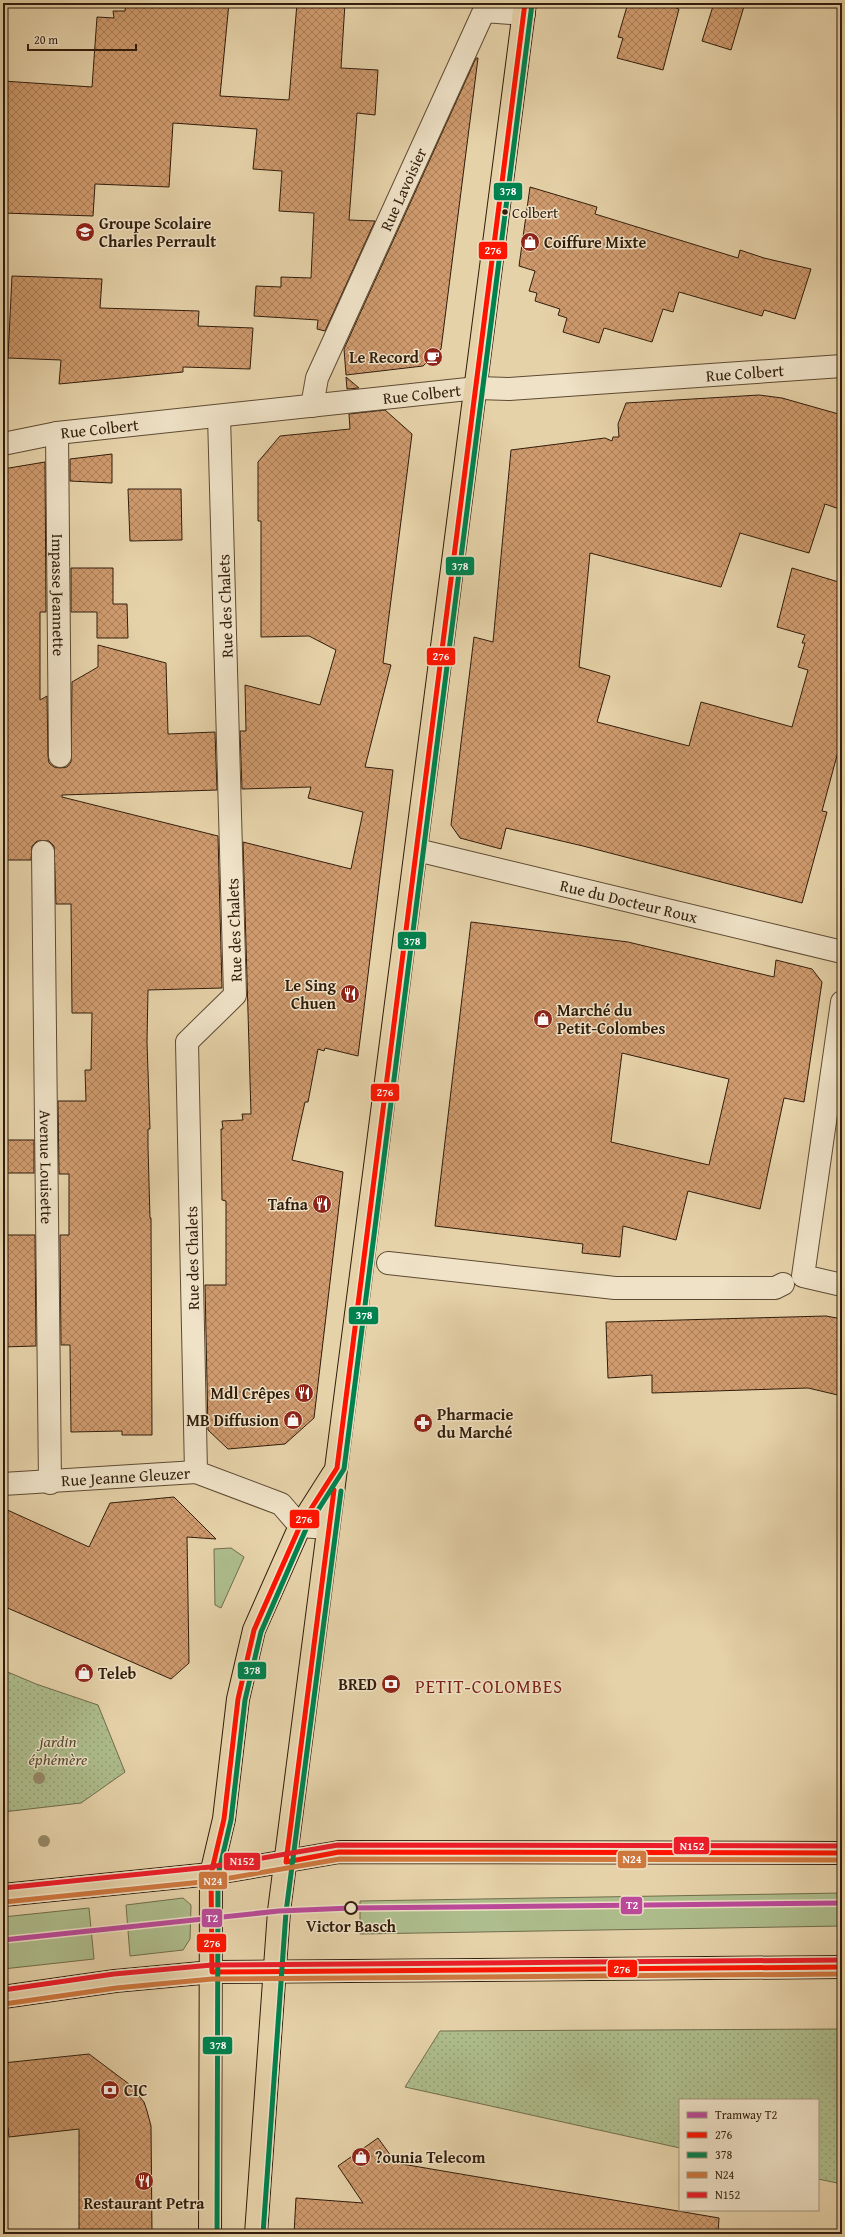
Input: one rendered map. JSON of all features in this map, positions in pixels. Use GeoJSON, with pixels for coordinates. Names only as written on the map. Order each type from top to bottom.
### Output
{"type":"FeatureCollection","features":[{"type":"Feature","properties":{"kind":"main road"},"geometry":{"type":"LineString","coordinates":[[256,2234],[276,1971],[279,1911],[525,8]]}},
{"type":"Feature","properties":{"kind":"main road"},"geometry":{"type":"LineString","coordinates":[[210,2234],[212,1972],[211,1874],[224,1819],[238,1700],[254,1630],[300,1526],[337,1468]]}},
{"type":"Feature","properties":{"kind":"main road"},"geometry":{"type":"LineString","coordinates":[[3,1895],[211,1874],[340,1852],[842,1853]]}},
{"type":"Feature","properties":{"kind":"main road"},"geometry":{"type":"LineString","coordinates":[[3,1996],[115,1980],[212,1972],[842,1967]]}},
{"type":"Feature","properties":{"kind":"street","name":"Rue Lavoisier"},"geometry":{"type":"LineString","coordinates":[[312,406],[317,378],[484,11],[525,8]]}},
{"type":"Feature","properties":{"kind":"street","name":"Rue Colbert"},"geometry":{"type":"LineString","coordinates":[[3,444],[57,433],[477,388],[509,389],[842,366]]}},
{"type":"Feature","properties":{"kind":"street","name":"Rue des Chalets"},"geometry":{"type":"LineString","coordinates":[[196,1472],[187,1042],[236,995],[220,416]]}},
{"type":"Feature","properties":{"kind":"street","name":"Impasse Jeannette"},"geometry":{"type":"LineString","coordinates":[[57,433],[60,756]]}},
{"type":"Feature","properties":{"kind":"street","name":"Rue du Docteur Roux"},"geometry":{"type":"LineString","coordinates":[[417,850],[842,952]]}},
{"type":"Feature","properties":{"kind":"street","name":"Avenue Louisette"},"geometry":{"type":"LineString","coordinates":[[43,852],[50,1483]]}},
{"type":"Feature","properties":{"kind":"street"},"geometry":{"type":"LineString","coordinates":[[793,1280],[842,1002]]}},
{"type":"Feature","properties":{"kind":"street"},"geometry":{"type":"LineString","coordinates":[[388,1263],[615,1288],[775,1288],[793,1280],[842,1285]]}},
{"type":"Feature","properties":{"kind":"street","name":"Rue Jeanne Gleuzer"},"geometry":{"type":"LineString","coordinates":[[3,1484],[50,1483],[196,1472],[281,1504],[300,1526]]}},
{"type":"Feature","properties":{"kind":"street"},"geometry":{"type":"LineString","coordinates":[[300,1526],[328,1528]]}},
{"type":"Feature","properties":{"kind":"green space"},"geometry":{"type":"Polygon","coordinates":[[[231,1548],[244,1557],[221,1608],[215,1605],[214,1549],[231,1548]]]}},
{"type":"Feature","properties":{"kind":"green space","name":"jardin éphémère"},"geometry":{"type":"Polygon","coordinates":[[[3,1670],[36,1684],[98,1705],[125,1772],[81,1803],[3,1812],[3,1670]]]}},
{"type":"Feature","properties":{"kind":"green space"},"geometry":{"type":"Polygon","coordinates":[[[842,1893],[842,1926],[360,1934],[360,1901],[842,1893]]]}},
{"type":"Feature","properties":{"kind":"green space"},"geometry":{"type":"Polygon","coordinates":[[[183,1898],[191,1905],[190,1939],[183,1950],[130,1956],[126,1905],[183,1898]]]}},
{"type":"Feature","properties":{"kind":"green space"},"geometry":{"type":"Polygon","coordinates":[[[89,1908],[94,1959],[3,1969],[3,1917],[89,1908]]]}},
{"type":"Feature","properties":{"kind":"green space"},"geometry":{"type":"Polygon","coordinates":[[[842,2029],[842,2184],[819,2179],[819,2099],[679,2099],[679,2148],[405,2087],[440,2031],[842,2029]]]}},
{"type":"Feature","properties":{"kind":"building"},"geometry":{"type":"Polygon","coordinates":[[[126,3],[229,3],[220,96],[289,100],[297,3],[345,3],[341,68],[378,70],[375,115],[357,113],[349,220],[375,221],[325,331],[317,329],[318,320],[254,316],[256,286],[281,287],[281,277],[311,278],[314,213],[279,211],[282,171],[253,169],[257,129],[173,123],[169,187],[95,184],[93,216],[3,213],[3,81],[92,87],[97,17],[114,18],[113,11],[125,11],[126,3]]]}},
{"type":"Feature","properties":{"kind":"building"},"geometry":{"type":"Polygon","coordinates":[[[628,3],[660,3],[679,9],[663,70],[617,58],[623,38],[618,37],[628,3]]]}},
{"type":"Feature","properties":{"kind":"building"},"geometry":{"type":"Polygon","coordinates":[[[714,3],[745,3],[731,50],[702,41],[714,3]]]}},
{"type":"Feature","properties":{"kind":"building"},"geometry":{"type":"Polygon","coordinates":[[[476,58],[478,58],[441,349],[423,366],[346,375],[344,349],[476,58]]]}},
{"type":"Feature","properties":{"kind":"building"},"geometry":{"type":"Polygon","coordinates":[[[530,187],[597,207],[595,214],[738,258],[740,250],[764,258],[811,269],[795,319],[764,310],[762,316],[679,292],[673,312],[663,309],[652,342],[604,328],[599,343],[563,332],[567,318],[558,315],[560,309],[535,301],[537,293],[529,291],[535,271],[519,266],[530,187]]]}},
{"type":"Feature","properties":{"kind":"building"},"geometry":{"type":"Polygon","coordinates":[[[12,276],[102,279],[100,308],[199,311],[198,326],[253,328],[250,369],[183,367],[183,372],[59,384],[61,360],[8,358],[12,276]]]}},
{"type":"Feature","properties":{"kind":"building"},"geometry":{"type":"Polygon","coordinates":[[[346,377],[359,388],[347,389],[346,377]]]}},
{"type":"Feature","properties":{"kind":"building"},"geometry":{"type":"Polygon","coordinates":[[[759,395],[782,398],[842,415],[842,510],[825,504],[809,553],[740,533],[721,587],[590,553],[579,667],[610,676],[597,722],[689,746],[701,702],[792,727],[808,670],[798,667],[805,643],[802,643],[805,635],[777,627],[792,568],[842,583],[842,737],[822,811],[827,812],[802,903],[583,846],[506,828],[501,849],[460,838],[451,825],[474,637],[493,642],[511,450],[605,438],[612,441],[613,437],[619,437],[618,424],[626,403],[759,395]]]}},
{"type":"Feature","properties":{"kind":"building"},"geometry":{"type":"Polygon","coordinates":[[[385,410],[412,434],[383,663],[391,665],[365,767],[393,770],[363,1016],[358,1056],[325,1048],[324,1051],[318,1049],[308,1102],[305,1102],[292,1160],[343,1172],[314,1418],[285,1444],[228,1449],[208,1430],[205,1285],[226,1285],[226,1201],[222,1200],[222,1121],[243,1120],[242,1114],[251,1114],[243,842],[351,869],[363,812],[308,798],[311,787],[242,789],[240,731],[246,731],[245,685],[320,705],[336,650],[309,636],[261,637],[261,521],[258,521],[258,462],[280,436],[350,429],[349,414],[385,410]]]}},
{"type":"Feature","properties":{"kind":"building"},"geometry":{"type":"Polygon","coordinates":[[[112,454],[112,483],[70,481],[70,459],[112,454]]]}},
{"type":"Feature","properties":{"kind":"building"},"geometry":{"type":"Polygon","coordinates":[[[45,462],[46,612],[40,612],[40,700],[47,696],[49,763],[54,767],[60,768],[67,767],[71,762],[72,682],[98,667],[98,645],[166,663],[168,734],[215,732],[217,790],[62,795],[62,797],[218,836],[222,988],[148,990],[147,1042],[150,1129],[148,1129],[148,1147],[151,1218],[152,1435],[122,1435],[122,1431],[71,1432],[70,1345],[61,1345],[60,1235],[69,1235],[69,1174],[59,1174],[58,1101],[86,1101],[85,1070],[91,1070],[92,1013],[72,1013],[71,904],[56,904],[54,846],[49,841],[37,841],[32,846],[31,860],[3,860],[3,469],[45,462]]]}},
{"type":"Feature","properties":{"kind":"building"},"geometry":{"type":"Polygon","coordinates":[[[128,489],[181,489],[182,540],[130,541],[128,489]]]}},
{"type":"Feature","properties":{"kind":"building"},"geometry":{"type":"Polygon","coordinates":[[[71,568],[113,568],[113,604],[127,604],[128,638],[97,638],[97,612],[71,612],[71,568]]]}},
{"type":"Feature","properties":{"kind":"building"},"geometry":{"type":"Polygon","coordinates":[[[471,922],[628,942],[774,977],[776,960],[812,969],[822,982],[804,1102],[784,1098],[760,1209],[688,1191],[676,1240],[623,1226],[620,1257],[582,1253],[583,1244],[435,1226],[471,922]],[[622,1053],[611,1142],[709,1165],[729,1079],[622,1053]]]}},
{"type":"Feature","properties":{"kind":"building"},"geometry":{"type":"Polygon","coordinates":[[[3,1140],[34,1140],[34,1173],[3,1173],[3,1140]]]}},
{"type":"Feature","properties":{"kind":"building"},"geometry":{"type":"Polygon","coordinates":[[[3,1235],[35,1235],[36,1346],[3,1347],[3,1235]]]}},
{"type":"Feature","properties":{"kind":"building"},"geometry":{"type":"Polygon","coordinates":[[[826,1316],[842,1319],[842,1396],[808,1388],[652,1393],[652,1375],[608,1378],[606,1322],[826,1316]]]}},
{"type":"Feature","properties":{"kind":"building"},"geometry":{"type":"Polygon","coordinates":[[[174,1497],[216,1539],[187,1537],[189,1663],[171,1679],[3,1606],[3,1508],[89,1547],[110,1503],[174,1497]]]}},
{"type":"Feature","properties":{"kind":"building"},"geometry":{"type":"Polygon","coordinates":[[[89,2054],[129,2084],[144,2102],[151,2126],[152,2234],[79,2234],[79,2129],[9,2137],[8,2128],[3,2129],[3,2063],[89,2054]]]}},
{"type":"Feature","properties":{"kind":"building"},"geometry":{"type":"Polygon","coordinates":[[[378,2138],[396,2163],[719,2218],[718,2234],[294,2234],[296,2198],[363,2203],[338,2166],[378,2138]]]}},
{"type":"Feature","properties":{"kind":"tram line","name":"T2"},"geometry":{"type":"LineString","coordinates":[[3,1940],[279,1911],[351,1908],[842,1903]]}},
{"type":"Feature","properties":{"kind":"transit line","name":"276"},"geometry":{"type":"LineString","coordinates":[[525,3],[337,1468],[300,1526],[254,1630],[238,1699],[224,1819],[211,1874],[212,1972],[842,1967]]}},
{"type":"Feature","properties":{"kind":"transit line","name":"378"},"geometry":{"type":"LineString","coordinates":[[217,2234],[218,1875],[231,1820],[245,1700],[261,1632],[306,1529],[344,1469],[532,4]]}},
{"type":"Feature","properties":{"kind":"transit line","name":"276"},"geometry":{"type":"LineString","coordinates":[[334,1490],[286,1862],[339,1852],[842,1853]]}},
{"type":"Feature","properties":{"kind":"transit line","name":"378"},"geometry":{"type":"LineString","coordinates":[[263,2234],[286,1912],[341,1491]]}},
{"type":"Feature","properties":{"kind":"transit line","name":"N152"},"geometry":{"type":"LineString","coordinates":[[3,1888],[210,1867],[338,1845],[842,1846]]}},
{"type":"Feature","properties":{"kind":"transit line","name":"N24"},"geometry":{"type":"LineString","coordinates":[[4,1902],[212,1881],[340,1859],[842,1860]]}},
{"type":"Feature","properties":{"kind":"transit line","name":"N152"},"geometry":{"type":"LineString","coordinates":[[3,1990],[114,1974],[212,1965],[842,1960]]}},
{"type":"Feature","properties":{"kind":"transit line","name":"N24"},"geometry":{"type":"LineString","coordinates":[[4,2004],[116,1988],[212,1979],[842,1974]]}},
{"type":"Feature","properties":{"kind":"place","name":"Colbert"},"geometry":{"type":"Point","coordinates":[505,212]}},
{"type":"Feature","properties":{"kind":"place","name":"Groupe Scolaire Charles Perrault"},"geometry":{"type":"Point","coordinates":[85,232]}},
{"type":"Feature","properties":{"kind":"place","name":"Coiffure Mixte"},"geometry":{"type":"Point","coordinates":[530,242]}},
{"type":"Feature","properties":{"kind":"place","name":"Le Record"},"geometry":{"type":"Point","coordinates":[433,357]}},
{"type":"Feature","properties":{"kind":"place","name":"Le Sing Chuen"},"geometry":{"type":"Point","coordinates":[350,994]}},
{"type":"Feature","properties":{"kind":"place","name":"Marché du Petit-Colombes"},"geometry":{"type":"Point","coordinates":[543,1019]}},
{"type":"Feature","properties":{"kind":"place","name":"Tafna"},"geometry":{"type":"Point","coordinates":[322,1204]}},
{"type":"Feature","properties":{"kind":"place","name":"Mdl Crêpes"},"geometry":{"type":"Point","coordinates":[304,1393]}},
{"type":"Feature","properties":{"kind":"place","name":"MB Diffusion"},"geometry":{"type":"Point","coordinates":[293,1420]}},
{"type":"Feature","properties":{"kind":"place","name":"Pharmacie du Marché"},"geometry":{"type":"Point","coordinates":[423,1423]}},
{"type":"Feature","properties":{"kind":"place","name":"Teleb"},"geometry":{"type":"Point","coordinates":[84,1673]}},
{"type":"Feature","properties":{"kind":"place","name":"BRED"},"geometry":{"type":"Point","coordinates":[391,1684]}},
{"type":"Feature","properties":{"kind":"place","name":"Victor Basch"},"geometry":{"type":"Point","coordinates":[351,1908]}},
{"type":"Feature","properties":{"kind":"place","name":"CIC"},"geometry":{"type":"Point","coordinates":[110,2090]}},
{"type":"Feature","properties":{"kind":"place","name":"?ounia Telecom"},"geometry":{"type":"Point","coordinates":[361,2157]}},
{"type":"Feature","properties":{"kind":"place","name":"Restaurant Petra"},"geometry":{"type":"Point","coordinates":[144,2181]}},
{"type":"Feature","properties":{"kind":"district","name":"PETIT-COLOMBES"},"geometry":{"type":"Point","coordinates":[489,1686]}}]}
